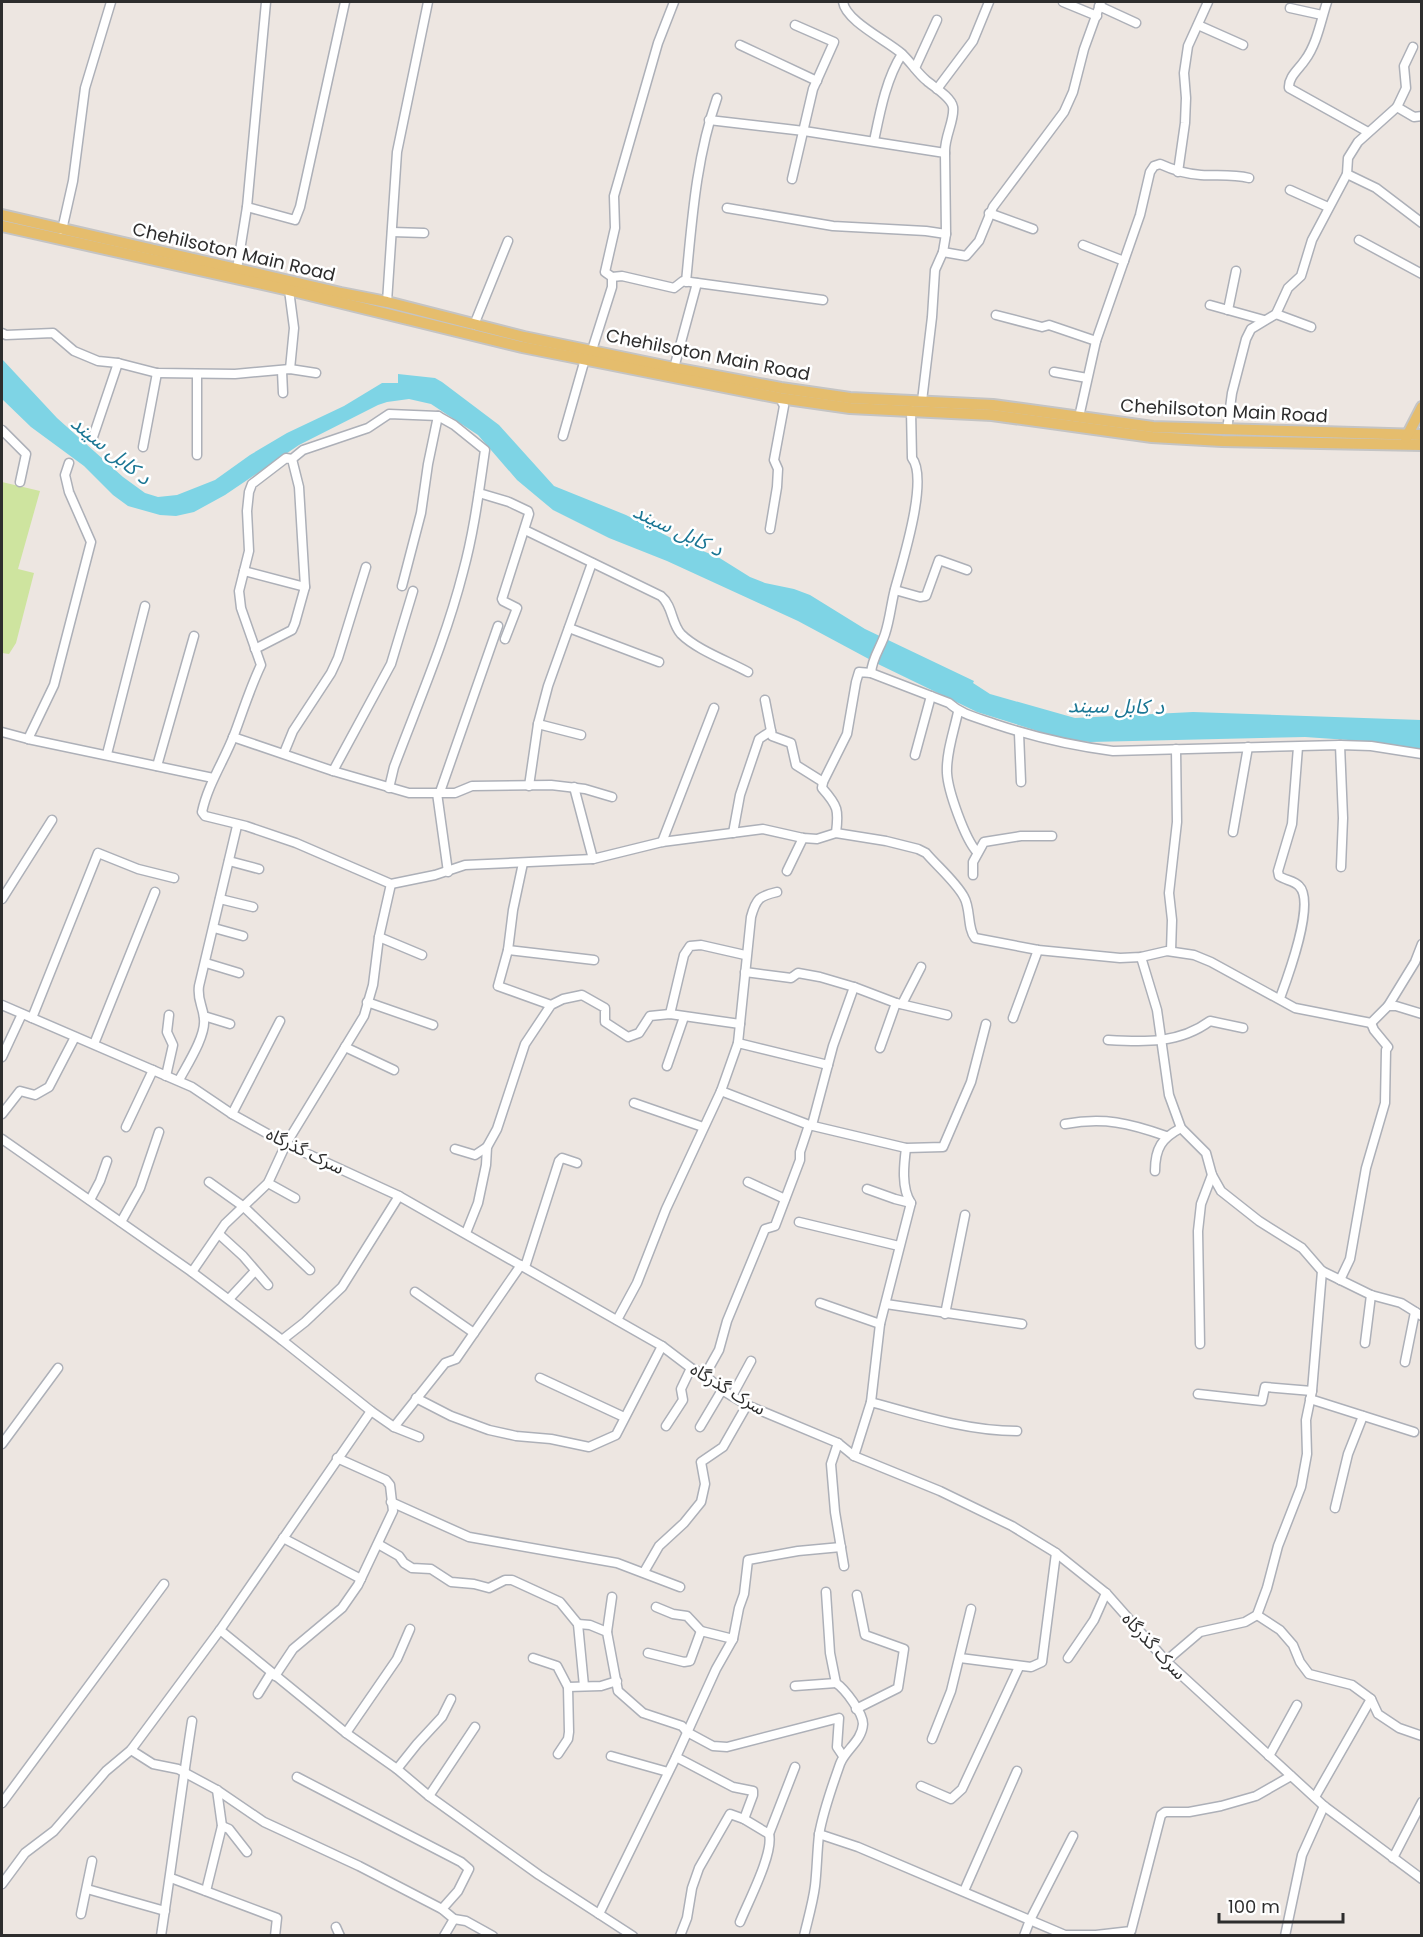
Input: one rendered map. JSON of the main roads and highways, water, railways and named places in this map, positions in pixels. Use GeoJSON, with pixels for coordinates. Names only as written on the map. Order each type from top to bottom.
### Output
{"type":"FeatureCollection","features":[{"type":"Feature","properties":{"kind":"main road","name":"Chehilsoton Main Road"},"geometry":{"type":"LineString","coordinates":[[2,215],[387,302],[589,355],[780,398],[850,408],[992,415],[1152,437],[1222,441],[1406,439],[1422,435]]}},
{"type":"Feature","properties":{"kind":"main road","name":"Chehilsoton Main Road"},"geometry":{"type":"LineString","coordinates":[[2,226],[522,347],[674,368],[781,388],[850,398],[993,405],[1153,427],[1406,439],[1422,445]]}},
{"type":"Feature","properties":{"kind":"main road"},"geometry":{"type":"LineString","coordinates":[[1406,439],[1422,407]]}},
{"type":"Feature","properties":{"kind":"water"},"geometry":{"type":"Polygon","coordinates":[[[2,359],[57,418],[123,477],[145,493],[158,497],[177,495],[215,480],[250,455],[287,433],[344,406],[382,383],[398,383],[398,374],[435,378],[499,425],[554,486],[626,515],[675,540],[718,557],[750,577],[810,595],[865,629],[974,681],[973,683],[990,694],[1075,718],[1193,712],[1421,720],[1421,749],[1363,741],[1305,737],[1090,742],[1063,739],[977,712],[880,665],[798,621],[667,561],[609,538],[553,510],[517,480],[478,435],[431,404],[409,399],[378,405],[299,445],[225,495],[194,512],[176,516],[160,515],[128,506],[113,495],[84,466],[31,427],[2,399],[2,359]]]}},
{"type":"Feature","properties":{"kind":"water label","name":"د کابل سيند"},"geometry":{"type":"Point","coordinates":[111,450]}},
{"type":"Feature","properties":{"kind":"water label","name":"د کابل سيند"},"geometry":{"type":"Point","coordinates":[678,530]}},
{"type":"Feature","properties":{"kind":"water label","name":"د کابل سيند"},"geometry":{"type":"Point","coordinates":[1116,706]}}]}
